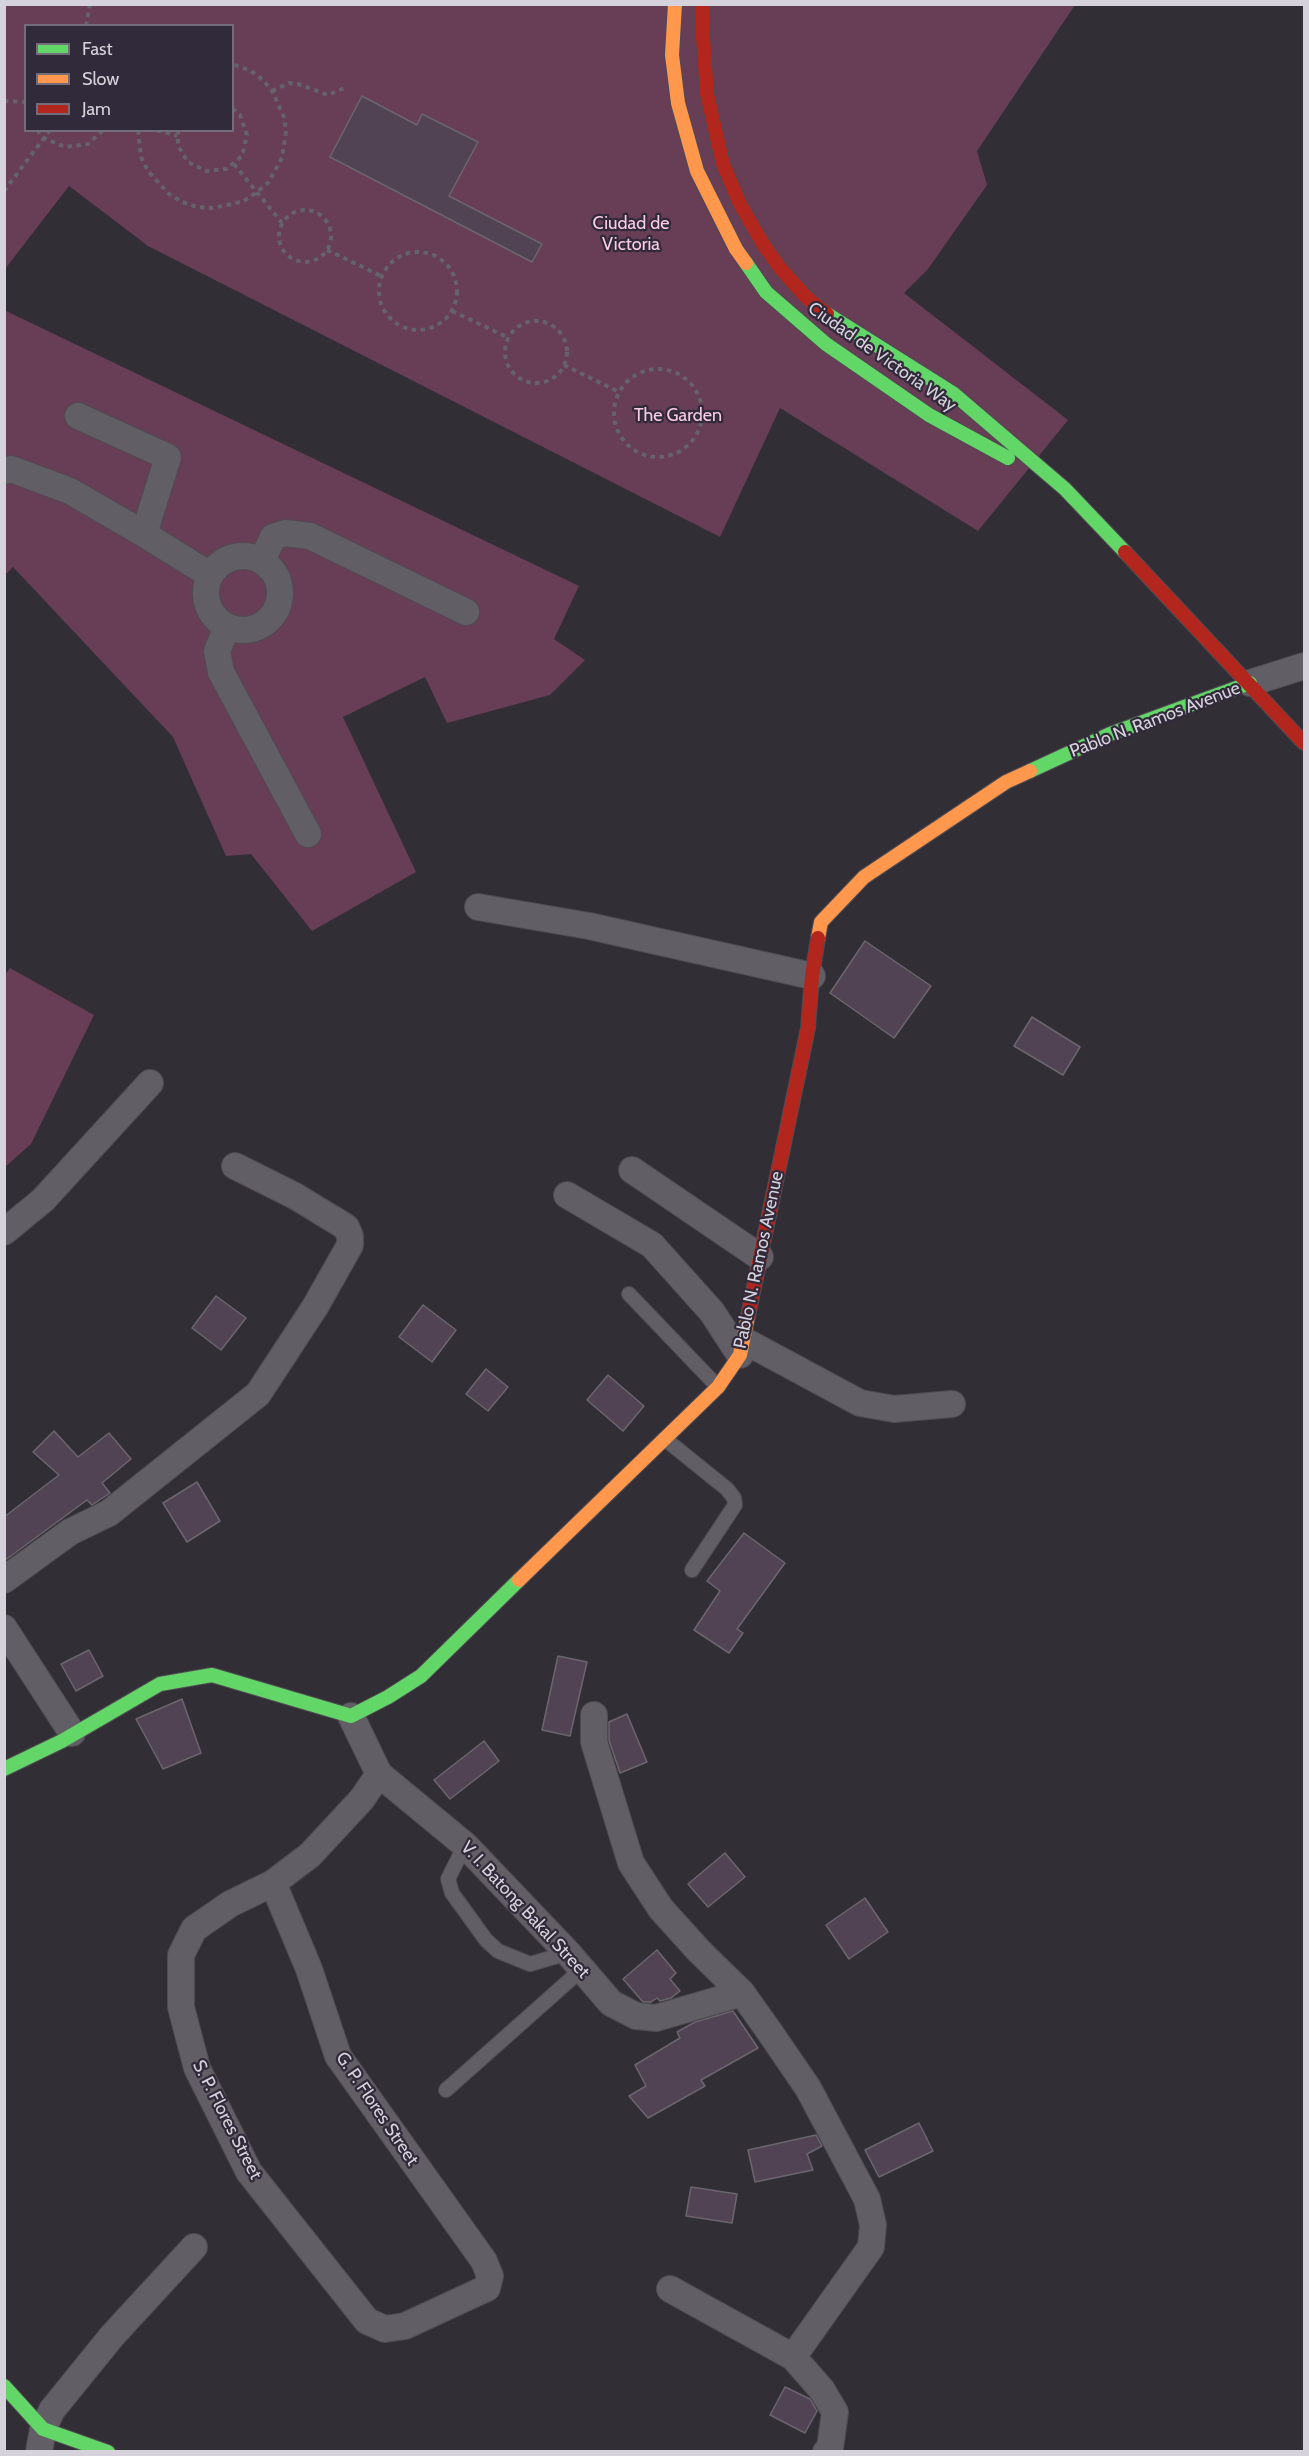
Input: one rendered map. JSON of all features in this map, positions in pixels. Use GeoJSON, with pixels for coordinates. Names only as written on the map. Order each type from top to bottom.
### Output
{"type":"FeatureCollection","features":[{"type":"Feature","properties":{"kind":"street","name":"Ciudad de Victoria Way"},"geometry":{"type":"LineString","coordinates":[[675,4],[672,55],[677,94],[697,171],[736,249],[766,292],[826,344],[929,415],[1065,489]]}},
{"type":"Feature","properties":{"kind":"street","name":"Ciudad de Victoria Way"},"geometry":{"type":"LineString","coordinates":[[703,4],[707,94],[723,164],[740,204],[780,268],[807,298],[835,320],[954,394],[1065,489],[1250,682],[1305,743]]}},
{"type":"Feature","properties":{"kind":"street"},"geometry":{"type":"LineString","coordinates":[[697,171],[723,164]]}},
{"type":"Feature","properties":{"kind":"street"},"geometry":{"type":"LineString","coordinates":[[78,416],[168,457],[144,534]]}},
{"type":"Feature","properties":{"kind":"street"},"geometry":{"type":"LineString","coordinates":[[4,471],[11,470],[70,491],[210,575]]}},
{"type":"Feature","properties":{"kind":"street"},"geometry":{"type":"LineString","coordinates":[[262,561],[273,537],[285,533],[310,536],[466,612]]}},
{"type":"Feature","properties":{"kind":"street"},"geometry":{"type":"LineString","coordinates":[[240,556],[262,561],[278,578],[280,601],[276,612],[267,622],[256,628],[243,630],[227,627],[211,612],[206,600],[206,587],[210,575],[218,565],[228,559],[240,556]]}},
{"type":"Feature","properties":{"kind":"street"},"geometry":{"type":"LineString","coordinates":[[227,627],[217,651],[221,672],[308,834]]}},
{"type":"Feature","properties":{"kind":"street","name":"Pablo N. Ramos Avenue"},"geometry":{"type":"LineString","coordinates":[[351,1716],[388,1697],[421,1676],[718,1387],[742,1347],[808,1028],[812,976],[821,922],[864,877],[1006,782],[1110,734],[1250,682],[1305,666]]}},
{"type":"Feature","properties":{"kind":"street"},"geometry":{"type":"LineString","coordinates":[[478,907],[589,926],[812,976]]}},
{"type":"Feature","properties":{"kind":"street"},"geometry":{"type":"LineString","coordinates":[[4,1232],[42,1200],[150,1083]]}},
{"type":"Feature","properties":{"kind":"street"},"geometry":{"type":"LineString","coordinates":[[4,1580],[70,1532],[110,1513],[258,1394],[315,1307],[350,1245],[350,1236],[346,1227],[295,1196],[236,1166]]}},
{"type":"Feature","properties":{"kind":"street"},"geometry":{"type":"LineString","coordinates":[[632,1170],[760,1257]]}},
{"type":"Feature","properties":{"kind":"street"},"geometry":{"type":"LineString","coordinates":[[567,1195],[652,1245],[742,1347],[860,1403],[894,1409],[952,1404]]}},
{"type":"Feature","properties":{"kind":"street"},"geometry":{"type":"LineString","coordinates":[[4,1628],[72,1733]]}},
{"type":"Feature","properties":{"kind":"street"},"geometry":{"type":"LineString","coordinates":[[4,1768],[160,1684],[212,1675],[351,1716]]}},
{"type":"Feature","properties":{"kind":"street"},"geometry":{"type":"LineString","coordinates":[[594,1715],[594,1742],[631,1863],[672,1922],[742,1993],[808,2088],[867,2199],[873,2225],[871,2247],[793,2357]]}},
{"type":"Feature","properties":{"kind":"street","name":"V. I. Batong Bakal Street"},"geometry":{"type":"LineString","coordinates":[[351,1716],[379,1774],[465,1845],[611,2003],[636,2016],[656,2018],[742,1993]]}},
{"type":"Feature","properties":{"kind":"street","name":"S. P. Flores Street"},"geometry":{"type":"LineString","coordinates":[[379,1774],[363,1799],[310,1855],[273,1883],[230,1904],[194,1929],[181,1955],[181,2007],[197,2068],[249,2172],[367,2320],[385,2329],[405,2326],[487,2288]]}},
{"type":"Feature","properties":{"kind":"street","name":"G. P. Flores Street"},"geometry":{"type":"LineString","coordinates":[[273,1883],[309,1969],[338,2056],[484,2261],[490,2276],[487,2288]]}},
{"type":"Feature","properties":{"kind":"street"},"geometry":{"type":"LineString","coordinates":[[41,2440],[52,2410],[112,2336],[194,2247]]}},
{"type":"Feature","properties":{"kind":"street"},"geometry":{"type":"LineString","coordinates":[[670,2289],[793,2357],[822,2390],[835,2412],[830,2448],[826,2451]]}},
{"type":"Feature","properties":{"kind":"street"},"geometry":{"type":"LineString","coordinates":[[4,2386],[41,2440],[108,2451]]}},
{"type":"Feature","properties":{"kind":"lane"},"geometry":{"type":"LineString","coordinates":[[629,1294],[718,1387]]}},
{"type":"Feature","properties":{"kind":"lane"},"geometry":{"type":"LineString","coordinates":[[665,1439],[728,1489],[734,1498],[735,1505],[692,1570]]}},
{"type":"Feature","properties":{"kind":"lane"},"geometry":{"type":"LineString","coordinates":[[465,1845],[448,1878],[452,1893],[486,1940],[498,1951],[530,1964],[574,1962]]}},
{"type":"Feature","properties":{"kind":"lane"},"geometry":{"type":"LineString","coordinates":[[446,2090],[574,1962]]}},
{"type":"Feature","properties":{"kind":"path"},"geometry":{"type":"LineString","coordinates":[[86,24],[90,4]]}},
{"type":"Feature","properties":{"kind":"path"},"geometry":{"type":"LineString","coordinates":[[138,132],[141,157],[148,171],[163,189],[182,202],[197,207],[213,208],[244,201],[257,192],[276,171],[285,145],[284,117],[272,91],[251,71],[234,65]]}},
{"type":"Feature","properties":{"kind":"path"},"geometry":{"type":"LineString","coordinates":[[272,91],[289,83],[328,95],[347,87]]}},
{"type":"Feature","properties":{"kind":"path"},"geometry":{"type":"LineString","coordinates":[[4,101],[24,102]]}},
{"type":"Feature","properties":{"kind":"path"},"geometry":{"type":"LineString","coordinates":[[178,133],[182,155],[196,168],[216,171],[234,164],[242,156],[247,135],[240,115],[234,110]]}},
{"type":"Feature","properties":{"kind":"path"},"geometry":{"type":"LineString","coordinates":[[39,132],[44,138],[65,147],[88,144],[101,132]]}},
{"type":"Feature","properties":{"kind":"path"},"geometry":{"type":"LineString","coordinates":[[4,191],[48,132]]}},
{"type":"Feature","properties":{"kind":"path"},"geometry":{"type":"LineString","coordinates":[[234,164],[282,223]]}},
{"type":"Feature","properties":{"kind":"path"},"geometry":{"type":"LineString","coordinates":[[309,210],[318,214],[326,220],[330,230],[331,240],[327,250],[322,256],[306,263],[290,258],[280,246],[279,231],[282,223],[298,211],[309,210]]}},
{"type":"Feature","properties":{"kind":"path"},"geometry":{"type":"LineString","coordinates":[[327,250],[381,276]]}},
{"type":"Feature","properties":{"kind":"path"},"geometry":{"type":"LineString","coordinates":[[418,252],[430,253],[449,266],[455,276],[457,288],[452,311],[446,319],[429,329],[409,330],[399,326],[390,320],[379,299],[378,287],[381,276],[396,258],[418,252]]}},
{"type":"Feature","properties":{"kind":"path"},"geometry":{"type":"LineString","coordinates":[[452,311],[509,338]]}},
{"type":"Feature","properties":{"kind":"path"},"geometry":{"type":"LineString","coordinates":[[531,321],[550,324],[558,330],[567,346],[564,365],[551,379],[532,382],[523,380],[509,366],[506,357],[509,338],[522,325],[531,321]]}},
{"type":"Feature","properties":{"kind":"path"},"geometry":{"type":"LineString","coordinates":[[564,365],[620,392]]}},
{"type":"Feature","properties":{"kind":"path"},"geometry":{"type":"LineString","coordinates":[[652,369],[679,374],[690,382],[702,406],[702,420],[698,433],[691,443],[671,455],[648,456],[638,452],[620,437],[616,426],[614,414],[620,392],[628,381],[652,369]]}},
{"type":"Feature","properties":{"kind":"green space","name":"Ciudad de Victoria"},"geometry":{"type":"Polygon","coordinates":[[[5,5],[1075,5],[977,151],[987,185],[928,269],[904,293],[1068,420],[978,531],[780,408],[720,537],[148,246],[69,186],[5,269],[5,5]]]}},
{"type":"Feature","properties":{"kind":"green space"},"geometry":{"type":"Polygon","coordinates":[[[4,310],[579,586],[554,639],[585,660],[550,695],[447,723],[425,677],[343,717],[416,872],[312,931],[251,854],[226,856],[173,737],[13,567],[5,575],[4,310]]]}},
{"type":"Feature","properties":{"kind":"green space"},"geometry":{"type":"Polygon","coordinates":[[[10,968],[94,1015],[31,1144],[5,1167],[4,976],[10,968]]]}},
{"type":"Feature","properties":{"kind":"building"},"geometry":{"type":"Polygon","coordinates":[[[362,96],[417,125],[422,114],[478,142],[449,196],[542,244],[532,262],[330,157],[362,96]]]}},
{"type":"Feature","properties":{"kind":"building"},"geometry":{"type":"Polygon","coordinates":[[[865,941],[931,986],[894,1038],[830,993],[865,941]]]}},
{"type":"Feature","properties":{"kind":"building"},"geometry":{"type":"Polygon","coordinates":[[[1032,1017],[1080,1047],[1063,1075],[1014,1046],[1032,1017]]]}},
{"type":"Feature","properties":{"kind":"building"},"geometry":{"type":"Polygon","coordinates":[[[216,1296],[246,1318],[221,1350],[192,1328],[216,1296]]]}},
{"type":"Feature","properties":{"kind":"building"},"geometry":{"type":"Polygon","coordinates":[[[423,1305],[456,1330],[432,1362],[399,1337],[423,1305]]]}},
{"type":"Feature","properties":{"kind":"building"},"geometry":{"type":"Polygon","coordinates":[[[486,1369],[508,1387],[488,1411],[466,1394],[486,1369]]]}},
{"type":"Feature","properties":{"kind":"building"},"geometry":{"type":"Polygon","coordinates":[[[608,1375],[644,1406],[623,1431],[587,1400],[608,1375]]]}},
{"type":"Feature","properties":{"kind":"building"},"geometry":{"type":"Polygon","coordinates":[[[54,1431],[78,1457],[109,1433],[131,1459],[102,1483],[110,1493],[92,1505],[87,1500],[4,1561],[4,1517],[59,1475],[33,1452],[54,1431]]]}},
{"type":"Feature","properties":{"kind":"building"},"geometry":{"type":"Polygon","coordinates":[[[197,1482],[220,1521],[187,1542],[163,1503],[197,1482]]]}},
{"type":"Feature","properties":{"kind":"building"},"geometry":{"type":"Polygon","coordinates":[[[744,1533],[785,1563],[737,1629],[743,1633],[729,1653],[694,1630],[720,1591],[707,1581],[744,1533]]]}},
{"type":"Feature","properties":{"kind":"building"},"geometry":{"type":"Polygon","coordinates":[[[89,1650],[103,1676],[76,1691],[61,1664],[89,1650]]]}},
{"type":"Feature","properties":{"kind":"building"},"geometry":{"type":"Polygon","coordinates":[[[558,1656],[587,1662],[570,1736],[542,1730],[558,1656]]]}},
{"type":"Feature","properties":{"kind":"building"},"geometry":{"type":"Polygon","coordinates":[[[182,1699],[201,1753],[163,1769],[136,1719],[182,1699]]]}},
{"type":"Feature","properties":{"kind":"building"},"geometry":{"type":"Polygon","coordinates":[[[627,1714],[647,1762],[620,1773],[609,1740],[609,1722],[627,1714]]]}},
{"type":"Feature","properties":{"kind":"building"},"geometry":{"type":"Polygon","coordinates":[[[484,1741],[499,1761],[450,1799],[434,1780],[484,1741]]]}},
{"type":"Feature","properties":{"kind":"building"},"geometry":{"type":"Polygon","coordinates":[[[725,1853],[745,1877],[708,1907],[688,1884],[725,1853]]]}},
{"type":"Feature","properties":{"kind":"building"},"geometry":{"type":"Polygon","coordinates":[[[865,1898],[888,1932],[849,1959],[826,1925],[865,1898]]]}},
{"type":"Feature","properties":{"kind":"building"},"geometry":{"type":"Polygon","coordinates":[[[657,1950],[676,1973],[670,1979],[680,1991],[671,1998],[660,2001],[657,1998],[651,2002],[643,2002],[623,1979],[657,1950]]]}},
{"type":"Feature","properties":{"kind":"building"},"geometry":{"type":"Polygon","coordinates":[[[733,2011],[758,2048],[701,2080],[705,2086],[648,2118],[629,2096],[646,2086],[635,2065],[680,2038],[677,2032],[695,2022],[733,2011]]]}},
{"type":"Feature","properties":{"kind":"building"},"geometry":{"type":"Polygon","coordinates":[[[919,2123],[933,2151],[879,2177],[865,2150],[919,2123]]]}},
{"type":"Feature","properties":{"kind":"building"},"geometry":{"type":"Polygon","coordinates":[[[816,2135],[822,2146],[807,2154],[813,2170],[755,2182],[748,2150],[816,2135]]]}},
{"type":"Feature","properties":{"kind":"building"},"geometry":{"type":"Polygon","coordinates":[[[691,2187],[737,2194],[732,2223],[686,2216],[691,2187]]]}},
{"type":"Feature","properties":{"kind":"building"},"geometry":{"type":"Polygon","coordinates":[[[785,2387],[810,2399],[817,2411],[805,2433],[770,2415],[785,2387]]]}},
{"type":"Feature","properties":{"kind":"traffic: fast"},"geometry":{"type":"LineString","coordinates":[[746,263],[766,292],[826,344],[929,415],[1008,458]]}},
{"type":"Feature","properties":{"kind":"traffic: fast"},"geometry":{"type":"LineString","coordinates":[[827,314],[954,394],[1065,489],[1125,552]]}},
{"type":"Feature","properties":{"kind":"traffic: fast"},"geometry":{"type":"LineString","coordinates":[[1030,771],[1110,734],[1250,683]]}},
{"type":"Feature","properties":{"kind":"traffic: fast"},"geometry":{"type":"LineString","coordinates":[[4,1769],[62,1741],[160,1684],[212,1675],[351,1716],[388,1697],[421,1676],[519,1580]]}},
{"type":"Feature","properties":{"kind":"traffic: fast"},"geometry":{"type":"LineString","coordinates":[[4,2386],[43,2429],[108,2452]]}},
{"type":"Feature","properties":{"kind":"traffic: slow"},"geometry":{"type":"LineString","coordinates":[[675,4],[672,55],[678,103],[697,171],[736,249],[746,263]]}},
{"type":"Feature","properties":{"kind":"traffic: slow"},"geometry":{"type":"LineString","coordinates":[[818,938],[821,922],[864,877],[1006,782],[1030,771]]}},
{"type":"Feature","properties":{"kind":"traffic: slow"},"geometry":{"type":"LineString","coordinates":[[519,1580],[718,1387],[740,1355],[748,1316]]}},
{"type":"Feature","properties":{"kind":"traffic: jam"},"geometry":{"type":"LineString","coordinates":[[703,4],[707,94],[723,164],[740,204],[763,244],[780,268],[807,298],[827,314]]}},
{"type":"Feature","properties":{"kind":"traffic: jam"},"geometry":{"type":"LineString","coordinates":[[1125,552],[1304,743]]}},
{"type":"Feature","properties":{"kind":"traffic: jam"},"geometry":{"type":"LineString","coordinates":[[748,1316],[808,1028],[818,938]]}},
{"type":"Feature","properties":{"kind":"park label","name":"The Garden"},"geometry":{"type":"Point","coordinates":[678,416]}}]}
